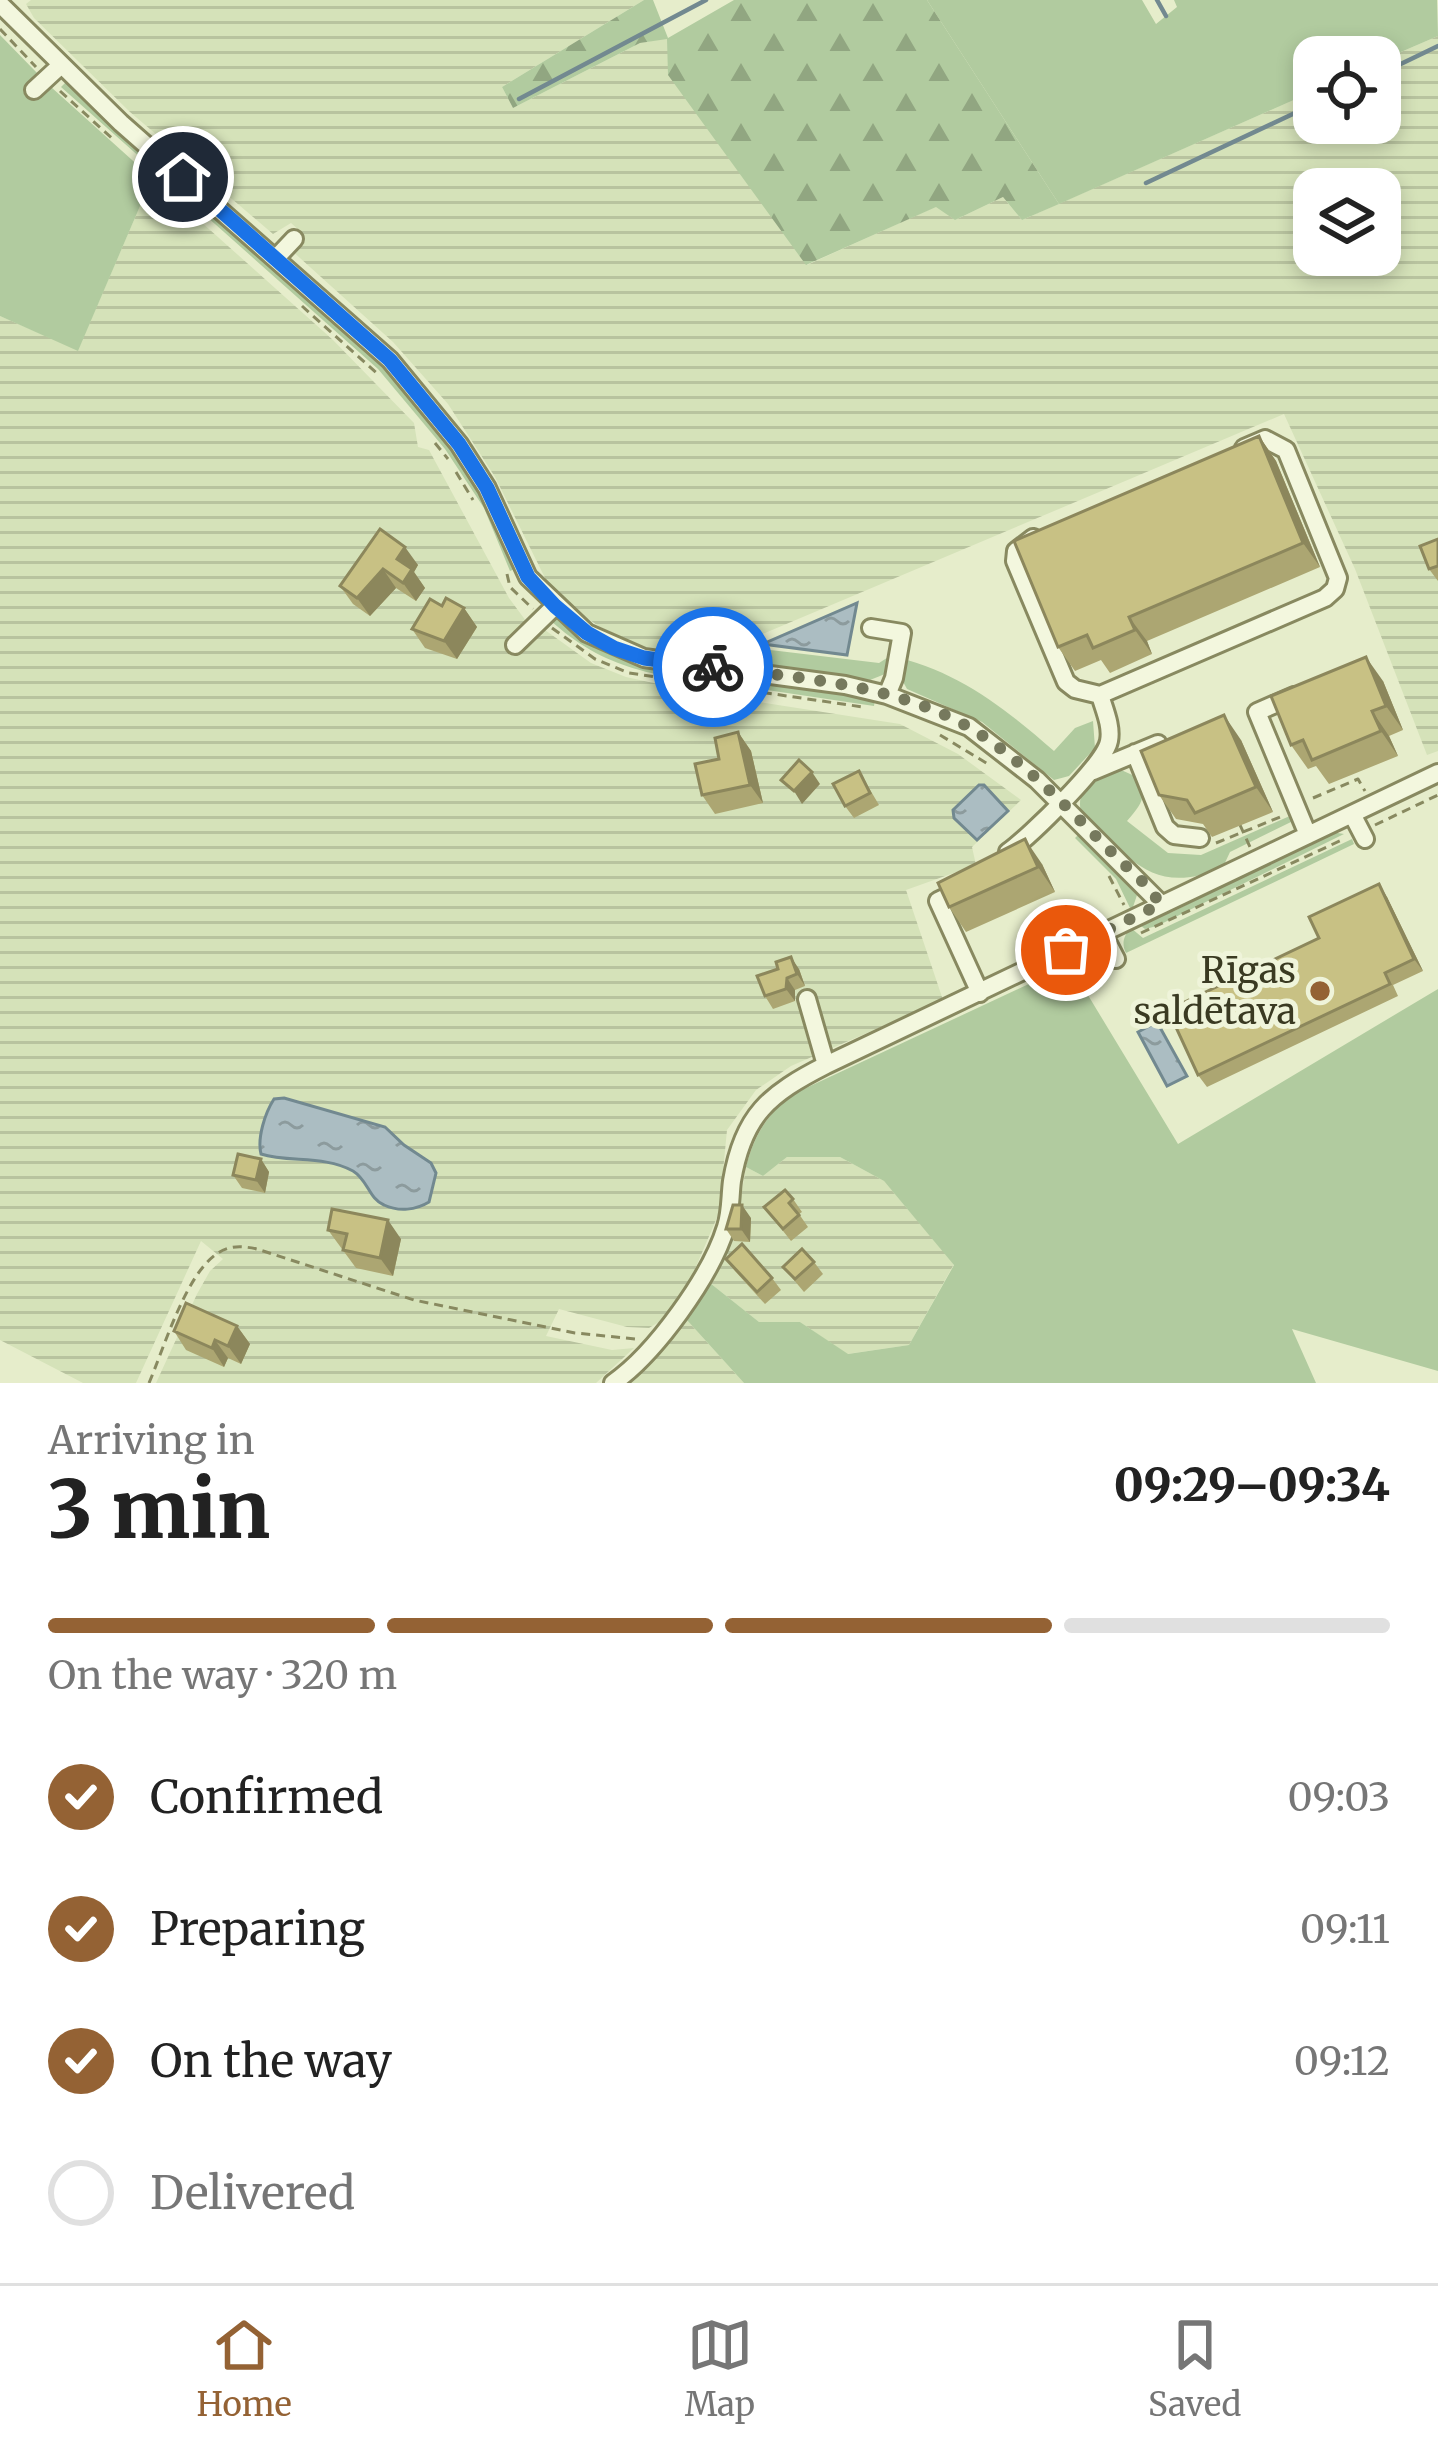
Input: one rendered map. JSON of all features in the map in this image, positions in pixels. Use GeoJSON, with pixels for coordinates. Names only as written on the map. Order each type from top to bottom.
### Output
{"type":"FeatureCollection","features":[{"type":"Feature","properties":{"kind":"street"},"geometry":{"type":"LineString","coordinates":[[4,6],[48,78],[276,258],[390,360],[442,421],[487,488],[549,612],[614,648],[644,658],[703,657],[887,695],[969,728],[1001,749],[1060,802],[1161,904]]}},
{"type":"Feature","properties":{"kind":"street"},"geometry":{"type":"LineString","coordinates":[[276,258],[294,239]]}},
{"type":"Feature","properties":{"kind":"street"},"geometry":{"type":"LineString","coordinates":[[1045,533],[1023,542],[1015,561],[1066,682],[1100,695],[1335,590],[1338,578],[1286,450],[1265,439],[1221,458]]}},
{"type":"Feature","properties":{"kind":"street"},"geometry":{"type":"LineString","coordinates":[[515,645],[549,612]]}},
{"type":"Feature","properties":{"kind":"street"},"geometry":{"type":"LineString","coordinates":[[871,628],[902,633],[895,678],[887,695]]}},
{"type":"Feature","properties":{"kind":"street"},"geometry":{"type":"LineString","coordinates":[[1308,835],[1257,712],[1317,686]]}},
{"type":"Feature","properties":{"kind":"street"},"geometry":{"type":"LineString","coordinates":[[993,869],[1108,747],[1110,735],[1100,695]]}},
{"type":"Feature","properties":{"kind":"street"},"geometry":{"type":"LineString","coordinates":[[1087,773],[1167,740]]}},
{"type":"Feature","properties":{"kind":"street"},"geometry":{"type":"LineString","coordinates":[[1135,753],[1165,827],[1174,835],[1200,838]]}},
{"type":"Feature","properties":{"kind":"street"},"geometry":{"type":"LineString","coordinates":[[613,1383],[661,1334],[719,1245],[727,1225],[736,1161],[753,1117],[770,1098],[826,1065],[1438,773]]}},
{"type":"Feature","properties":{"kind":"street"},"geometry":{"type":"LineString","coordinates":[[1352,814],[1363,835]]}},
{"type":"Feature","properties":{"kind":"street"},"geometry":{"type":"LineString","coordinates":[[976,883],[938,901],[980,993]]}},
{"type":"Feature","properties":{"kind":"street"},"geometry":{"type":"LineString","coordinates":[[1102,932],[1116,959]]}},
{"type":"Feature","properties":{"kind":"street"},"geometry":{"type":"LineString","coordinates":[[807,999],[826,1065]]}},
{"type":"Feature","properties":{"kind":"path"},"geometry":{"type":"LineString","coordinates":[[0,29],[127,152]]}},
{"type":"Feature","properties":{"kind":"path"},"geometry":{"type":"LineString","coordinates":[[303,307],[381,377]]}},
{"type":"Feature","properties":{"kind":"path"},"geometry":{"type":"LineString","coordinates":[[427,433],[477,506]]}},
{"type":"Feature","properties":{"kind":"path"},"geometry":{"type":"LineString","coordinates":[[500,559],[510,587],[549,612],[580,650],[629,673],[869,709]]}},
{"type":"Feature","properties":{"kind":"path"},"geometry":{"type":"LineString","coordinates":[[938,734],[994,768]]}},
{"type":"Feature","properties":{"kind":"path"},"geometry":{"type":"LineString","coordinates":[[1136,928],[1146,933],[1363,835],[1438,795]]}},
{"type":"Feature","properties":{"kind":"path"},"geometry":{"type":"LineString","coordinates":[[1240,825],[1256,860]]}},
{"type":"Feature","properties":{"kind":"path"},"geometry":{"type":"LineString","coordinates":[[1109,876],[1125,905]]}},
{"type":"Feature","properties":{"kind":"path"},"geometry":{"type":"LineString","coordinates":[[149,1383],[196,1278],[212,1257],[230,1247],[256,1249],[415,1300],[543,1327],[620,1340],[661,1334]]}},
{"type":"Feature","properties":{"kind":"green space"},"geometry":{"type":"Polygon","coordinates":[[[31,0],[644,0],[502,87],[513,108],[640,43],[667,38],[807,265],[937,206],[955,220],[1003,197],[1022,220],[1293,100],[1293,144],[1401,144],[1401,52],[1438,36],[1438,751],[1427,755],[1355,569],[1284,414],[739,644],[696,642],[688,655],[644,647],[600,627],[549,586],[495,477],[448,404],[393,342],[290,249],[301,232],[291,223],[273,234],[130,112],[34,18],[26,4],[31,0]]]}},
{"type":"Feature","properties":{"kind":"green space"},"geometry":{"type":"Polygon","coordinates":[[[644,0],[653,0],[668,38],[734,0],[927,0],[1059,204],[1022,220],[1003,197],[955,220],[936,207],[806,265],[668,75],[667,39],[640,43],[513,108],[502,87],[644,0]]]}},
{"type":"Feature","properties":{"kind":"green space"},"geometry":{"type":"Polygon","coordinates":[[[927,0],[1142,0],[1156,24],[1177,7],[1174,0],[1437,0],[1438,36],[1401,52],[1401,36],[1293,36],[1293,100],[1059,204],[927,0]]]}},
{"type":"Feature","properties":{"kind":"green space"},"geometry":{"type":"Polygon","coordinates":[[[0,35],[38,74],[26,86],[37,98],[51,87],[152,178],[78,351],[0,316],[0,35]]]}},
{"type":"Feature","properties":{"kind":"green space"},"geometry":{"type":"Polygon","coordinates":[[[66,82],[386,368],[462,462],[517,568],[510,571],[484,508],[445,449],[378,369],[61,87],[66,82]]]}},
{"type":"Feature","properties":{"kind":"green space"},"geometry":{"type":"Polygon","coordinates":[[[152,178],[333,340],[414,423],[418,447],[429,450],[509,598],[541,633],[545,630],[591,663],[626,677],[900,724],[958,754],[1021,800],[972,847],[976,865],[906,890],[943,1000],[791,1066],[756,1090],[727,1130],[719,1213],[677,1311],[649,1328],[559,1309],[546,1336],[612,1350],[634,1348],[596,1383],[156,1383],[197,1294],[223,1259],[201,1241],[136,1383],[83,1383],[0,1340],[0,316],[78,350],[152,178]]]}},
{"type":"Feature","properties":{"kind":"green space"},"geometry":{"type":"Polygon","coordinates":[[[553,615],[616,654],[735,679],[734,686],[657,674],[612,661],[569,636],[548,618],[553,615]]]}},
{"type":"Feature","properties":{"kind":"green space"},"geometry":{"type":"Polygon","coordinates":[[[713,643],[879,663],[890,656],[914,662],[978,692],[1054,751],[1075,728],[1093,721],[1095,748],[1069,776],[1054,780],[982,722],[907,689],[901,678],[885,674],[870,680],[716,657],[713,643]]]}},
{"type":"Feature","properties":{"kind":"green space"},"geometry":{"type":"Polygon","coordinates":[[[755,682],[875,699],[874,706],[754,688],[755,682]]]}},
{"type":"Feature","properties":{"kind":"green space"},"geometry":{"type":"Polygon","coordinates":[[[1119,769],[1139,778],[1142,791],[1139,806],[1127,821],[1168,853],[1201,855],[1292,815],[1293,821],[1230,852],[1223,867],[1178,878],[1160,875],[1129,858],[1081,813],[1085,789],[1119,769]]]}},
{"type":"Feature","properties":{"kind":"green space"},"geometry":{"type":"Polygon","coordinates":[[[1332,832],[1344,834],[1157,926],[1145,929],[1137,923],[1172,912],[1332,832]]]}},
{"type":"Feature","properties":{"kind":"green space"},"geometry":{"type":"Polygon","coordinates":[[[1080,833],[1133,889],[1137,895],[1133,907],[1116,879],[1075,838],[1080,833]]]}},
{"type":"Feature","properties":{"kind":"green space"},"geometry":{"type":"Polygon","coordinates":[[[1352,839],[1354,844],[1126,953],[1124,939],[1131,928],[1143,938],[1352,839]]]}},
{"type":"Feature","properties":{"kind":"green space"},"geometry":{"type":"Polygon","coordinates":[[[1061,969],[1077,977],[1178,1144],[1438,989],[1438,1371],[1292,1329],[1316,1383],[744,1383],[686,1319],[710,1283],[759,1322],[800,1322],[848,1354],[909,1345],[954,1265],[884,1181],[840,1157],[787,1157],[763,1176],[746,1167],[768,1119],[791,1095],[1061,969]]]}},
{"type":"Feature","properties":{"kind":"green space"},"geometry":{"type":"Polygon","coordinates":[[[787,1157],[840,1157],[884,1181],[954,1264],[909,1345],[847,1354],[800,1322],[760,1323],[710,1283],[734,1238],[746,1167],[763,1176],[787,1157]]]}},
{"type":"Feature","properties":{"kind":"green space"},"geometry":{"type":"Polygon","coordinates":[[[686,1319],[744,1383],[630,1383],[686,1319]]]}},
{"type":"Feature","properties":{"kind":"water"},"geometry":{"type":"Polygon","coordinates":[[[857,603],[847,655],[763,644],[857,603]]]}},
{"type":"Feature","properties":{"kind":"water"},"geometry":{"type":"Polygon","coordinates":[[[979,785],[1008,811],[977,840],[954,818],[953,810],[979,785]]]}},
{"type":"Feature","properties":{"kind":"water"},"geometry":{"type":"Polygon","coordinates":[[[1157,1022],[1187,1076],[1167,1086],[1138,1032],[1157,1022]]]}},
{"type":"Feature","properties":{"kind":"water"},"geometry":{"type":"Polygon","coordinates":[[[274,1099],[385,1127],[431,1163],[436,1173],[429,1202],[407,1209],[390,1207],[342,1166],[261,1154],[268,1111],[274,1099]]]}},
{"type":"Feature","properties":{"kind":"building"},"geometry":{"type":"Polygon","coordinates":[[[1259,436],[1303,543],[1129,617],[1135,630],[1093,648],[1087,635],[1058,647],[1014,541],[1259,436]]]}},
{"type":"Feature","properties":{"kind":"building"},"geometry":{"type":"Polygon","coordinates":[[[380,529],[405,547],[397,559],[412,569],[403,583],[383,569],[357,598],[340,586],[380,529]]]}},
{"type":"Feature","properties":{"kind":"building"},"geometry":{"type":"Polygon","coordinates":[[[1438,539],[1438,566],[1429,569],[1420,546],[1438,539]]]}},
{"type":"Feature","properties":{"kind":"building"},"geometry":{"type":"Polygon","coordinates":[[[446,598],[464,608],[444,641],[412,629],[430,599],[442,606],[446,598]]]}},
{"type":"Feature","properties":{"kind":"building"},"geometry":{"type":"Polygon","coordinates":[[[1366,657],[1386,706],[1372,711],[1381,731],[1312,760],[1303,740],[1291,745],[1271,696],[1366,657]]]}},
{"type":"Feature","properties":{"kind":"building"},"geometry":{"type":"Polygon","coordinates":[[[1224,715],[1256,787],[1195,813],[1187,800],[1159,795],[1141,751],[1224,715]]]}},
{"type":"Feature","properties":{"kind":"building"},"geometry":{"type":"Polygon","coordinates":[[[738,732],[750,785],[702,795],[695,764],[719,759],[715,738],[738,732]]]}},
{"type":"Feature","properties":{"kind":"building"},"geometry":{"type":"Polygon","coordinates":[[[799,760],[812,772],[794,791],[781,780],[799,760]]]}},
{"type":"Feature","properties":{"kind":"building"},"geometry":{"type":"Polygon","coordinates":[[[859,771],[870,793],[845,806],[833,784],[859,771]]]}},
{"type":"Feature","properties":{"kind":"building"},"geometry":{"type":"Polygon","coordinates":[[[1025,839],[1038,867],[949,907],[938,883],[1025,839]]]}},
{"type":"Feature","properties":{"kind":"building","name":"Rīgas saldētava"},"geometry":{"type":"Polygon","coordinates":[[[1379,884],[1414,959],[1385,973],[1390,984],[1198,1075],[1168,1010],[1319,938],[1309,917],[1379,884]]]}},
{"type":"Feature","properties":{"kind":"building"},"geometry":{"type":"Polygon","coordinates":[[[791,957],[797,974],[787,978],[786,989],[765,996],[757,976],[778,969],[776,962],[791,957]]]}},
{"type":"Feature","properties":{"kind":"building"},"geometry":{"type":"Polygon","coordinates":[[[238,1154],[261,1159],[256,1180],[233,1175],[238,1154]]]}},
{"type":"Feature","properties":{"kind":"building"},"geometry":{"type":"Polygon","coordinates":[[[785,1190],[799,1215],[783,1229],[764,1207],[785,1190]]]}},
{"type":"Feature","properties":{"kind":"building"},"geometry":{"type":"Polygon","coordinates":[[[733,1205],[742,1205],[741,1229],[726,1229],[733,1205]]]}},
{"type":"Feature","properties":{"kind":"building"},"geometry":{"type":"Polygon","coordinates":[[[332,1209],[388,1220],[380,1258],[343,1250],[347,1234],[328,1230],[332,1209]]]}},
{"type":"Feature","properties":{"kind":"building"},"geometry":{"type":"Polygon","coordinates":[[[742,1244],[772,1278],[757,1292],[726,1259],[742,1244]]]}},
{"type":"Feature","properties":{"kind":"building"},"geometry":{"type":"Polygon","coordinates":[[[802,1249],[814,1262],[795,1279],[783,1267],[802,1249]]]}},
{"type":"Feature","properties":{"kind":"building"},"geometry":{"type":"Polygon","coordinates":[[[186,1303],[237,1326],[228,1346],[215,1340],[212,1348],[174,1331],[186,1303]]]}},
{"type":"Feature","properties":{"kind":"waterway"},"geometry":{"type":"LineString","coordinates":[[519,99],[706,0]]}},
{"type":"Feature","properties":{"kind":"waterway"},"geometry":{"type":"LineString","coordinates":[[1157,0],[1166,16]]}},
{"type":"Feature","properties":{"kind":"waterway"},"geometry":{"type":"LineString","coordinates":[[1401,64],[1438,46]]}},
{"type":"Feature","properties":{"kind":"waterway"},"geometry":{"type":"LineString","coordinates":[[1146,183],[1293,114]]}},
{"type":"Feature","properties":{"kind":"way so far"},"geometry":{"type":"LineString","coordinates":[[713,667],[887,695],[969,728],[1001,749],[1161,904],[1066,950]]}},
{"type":"Feature","properties":{"kind":"place","name":"Rīgas saldētava"},"geometry":{"type":"Point","coordinates":[1320,991]}},
{"type":"Feature","properties":{"kind":"route"},"geometry":{"type":"LineString","coordinates":[[183,177],[390,360],[459,444],[487,488],[528,577],[555,606],[614,648],[644,658],[713,667]]}}]}
